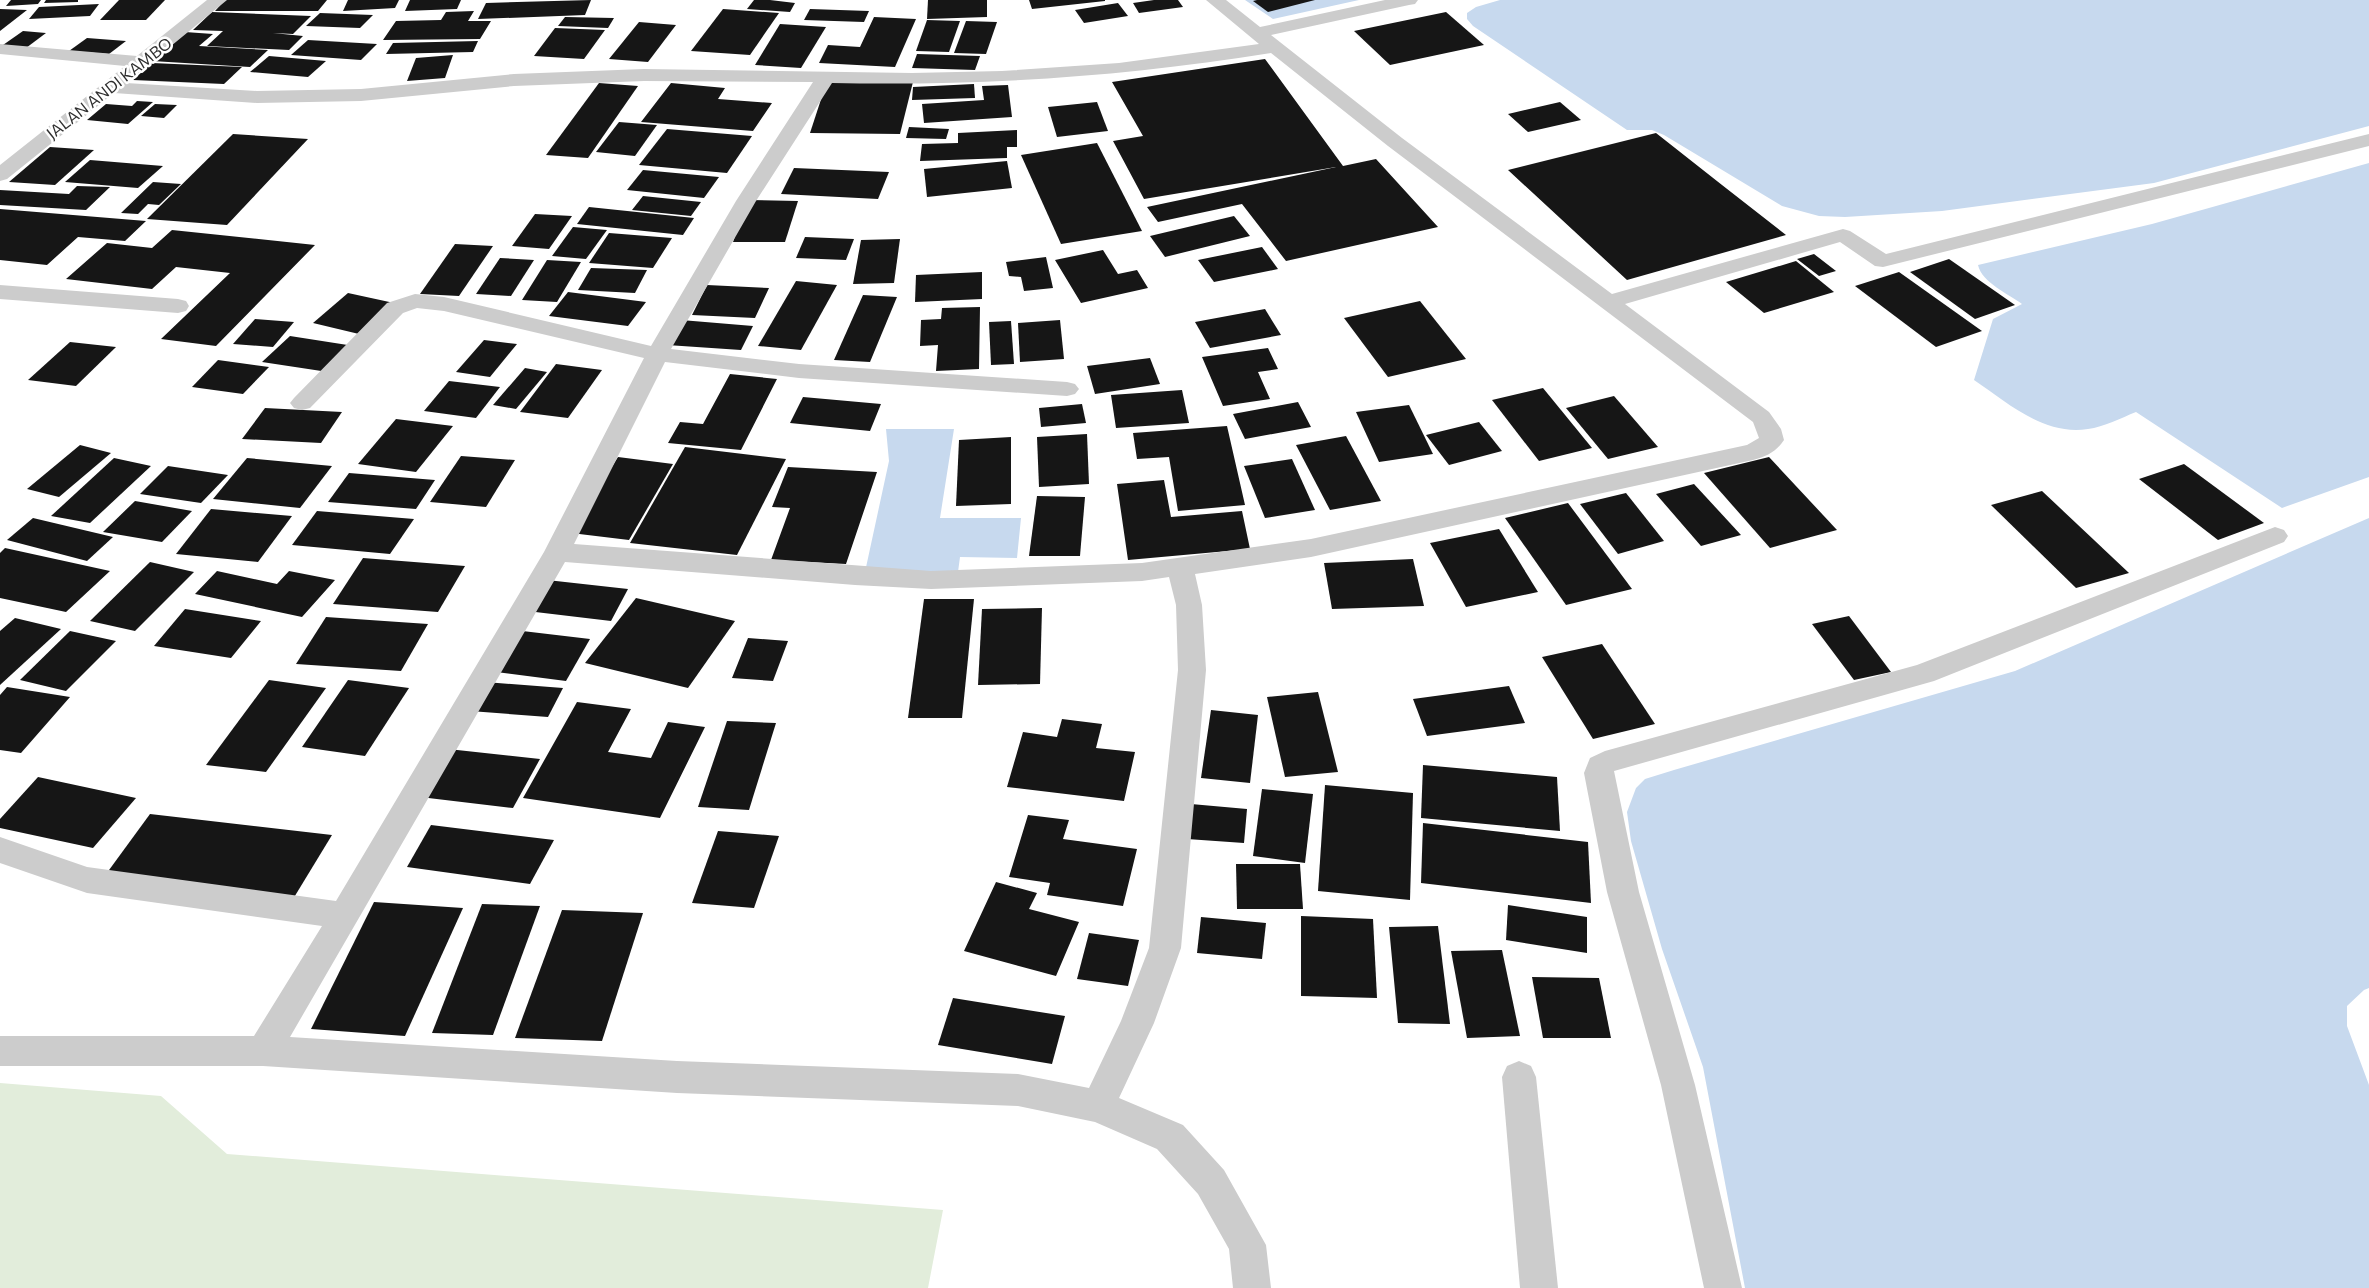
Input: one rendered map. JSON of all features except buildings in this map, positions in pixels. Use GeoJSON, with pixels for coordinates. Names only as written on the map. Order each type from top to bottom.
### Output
{"type":"FeatureCollection","features":[{"type":"Feature","properties":{"kind":"street","name":"JALAN ANDI KAMBO"},"geometry":{"type":"LineString","coordinates":[[0,175],[218,0]]}},
{"type":"Feature","properties":{"kind":"street"},"geometry":{"type":"LineString","coordinates":[[557,552],[855,576],[931,580],[1142,572],[1311,548],[1753,452],[1765,447],[1772,440],[1769,429],[1761,417],[1395,142],[1215,0]]}},
{"type":"Feature","properties":{"kind":"street"},"geometry":{"type":"LineString","coordinates":[[1256,33],[1409,0]]}},
{"type":"Feature","properties":{"kind":"street"},"geometry":{"type":"LineString","coordinates":[[109,86],[267,97],[361,96],[514,80],[626,75],[964,78],[1048,73],[1203,59],[1273,47]]}},
{"type":"Feature","properties":{"kind":"street"},"geometry":{"type":"LineString","coordinates":[[0,49],[141,62]]}},
{"type":"Feature","properties":{"kind":"street"},"geometry":{"type":"LineString","coordinates":[[263,1051],[297,998],[557,552],[657,354],[746,201],[826,77]]}},
{"type":"Feature","properties":{"kind":"street"},"geometry":{"type":"LineString","coordinates":[[1608,302],[1842,235],[1883,261],[2369,140]]}},
{"type":"Feature","properties":{"kind":"street"},"geometry":{"type":"LineString","coordinates":[[0,292],[178,306]]}},
{"type":"Feature","properties":{"kind":"street"},"geometry":{"type":"LineString","coordinates":[[302,404],[395,308],[415,301],[444,304],[657,354],[799,371],[1067,389]]}},
{"type":"Feature","properties":{"kind":"street"},"geometry":{"type":"LineString","coordinates":[[1723,1288],[1678,1084],[1623,892],[1599,773],[1600,766],[1605,762],[1924,674],[2275,536]]}},
{"type":"Feature","properties":{"kind":"street"},"geometry":{"type":"LineString","coordinates":[[1098,1106],[1136,1023],[1165,948],[1192,670],[1189,605],[1180,568]]}},
{"type":"Feature","properties":{"kind":"street"},"geometry":{"type":"LineString","coordinates":[[0,850],[87,880],[344,916]]}},
{"type":"Feature","properties":{"kind":"street"},"geometry":{"type":"LineString","coordinates":[[0,1051],[263,1051],[677,1077],[1018,1090],[1098,1106],[1170,1137],[1211,1182],[1247,1245],[1252,1288]]}},
{"type":"Feature","properties":{"kind":"street"},"geometry":{"type":"LineString","coordinates":[[1519,1077],[1539,1288]]}},
{"type":"Feature","properties":{"kind":"green space"},"geometry":{"type":"Polygon","coordinates":[[[0,1083],[161,1096],[227,1154],[943,1210],[928,1288],[0,1288],[0,1083]]]}},
{"type":"Feature","properties":{"kind":"water"},"geometry":{"type":"Polygon","coordinates":[[[1245,0],[1359,0],[1273,19],[1245,0]]]}},
{"type":"Feature","properties":{"kind":"water"},"geometry":{"type":"Polygon","coordinates":[[[1500,0],[2369,0],[2369,126],[2154,183],[1942,211],[1845,217],[1819,216],[1782,206],[1664,135],[1652,130],[1627,130],[1473,26],[1467,19],[1467,13],[1476,7],[1500,0]]]}},
{"type":"Feature","properties":{"kind":"water"},"geometry":{"type":"Polygon","coordinates":[[[2369,163],[2369,477],[2282,508],[2136,412],[2094,428],[2072,430],[2056,428],[2027,416],[1974,380],[1993,319],[2022,304],[1990,283],[1978,265],[2152,224],[2369,163]]]}},
{"type":"Feature","properties":{"kind":"water"},"geometry":{"type":"Polygon","coordinates":[[[886,429],[954,429],[940,518],[1021,518],[1017,558],[960,557],[958,572],[865,572],[889,461],[886,429]]]}},
{"type":"Feature","properties":{"kind":"water"},"geometry":{"type":"Polygon","coordinates":[[[2369,518],[2369,988],[2364,990],[2347,1006],[2347,1026],[2369,1085],[2369,1288],[1745,1288],[1703,1067],[1662,949],[1631,841],[1627,812],[1636,788],[1645,779],[1674,770],[2015,671],[2369,518]]]}}]}
